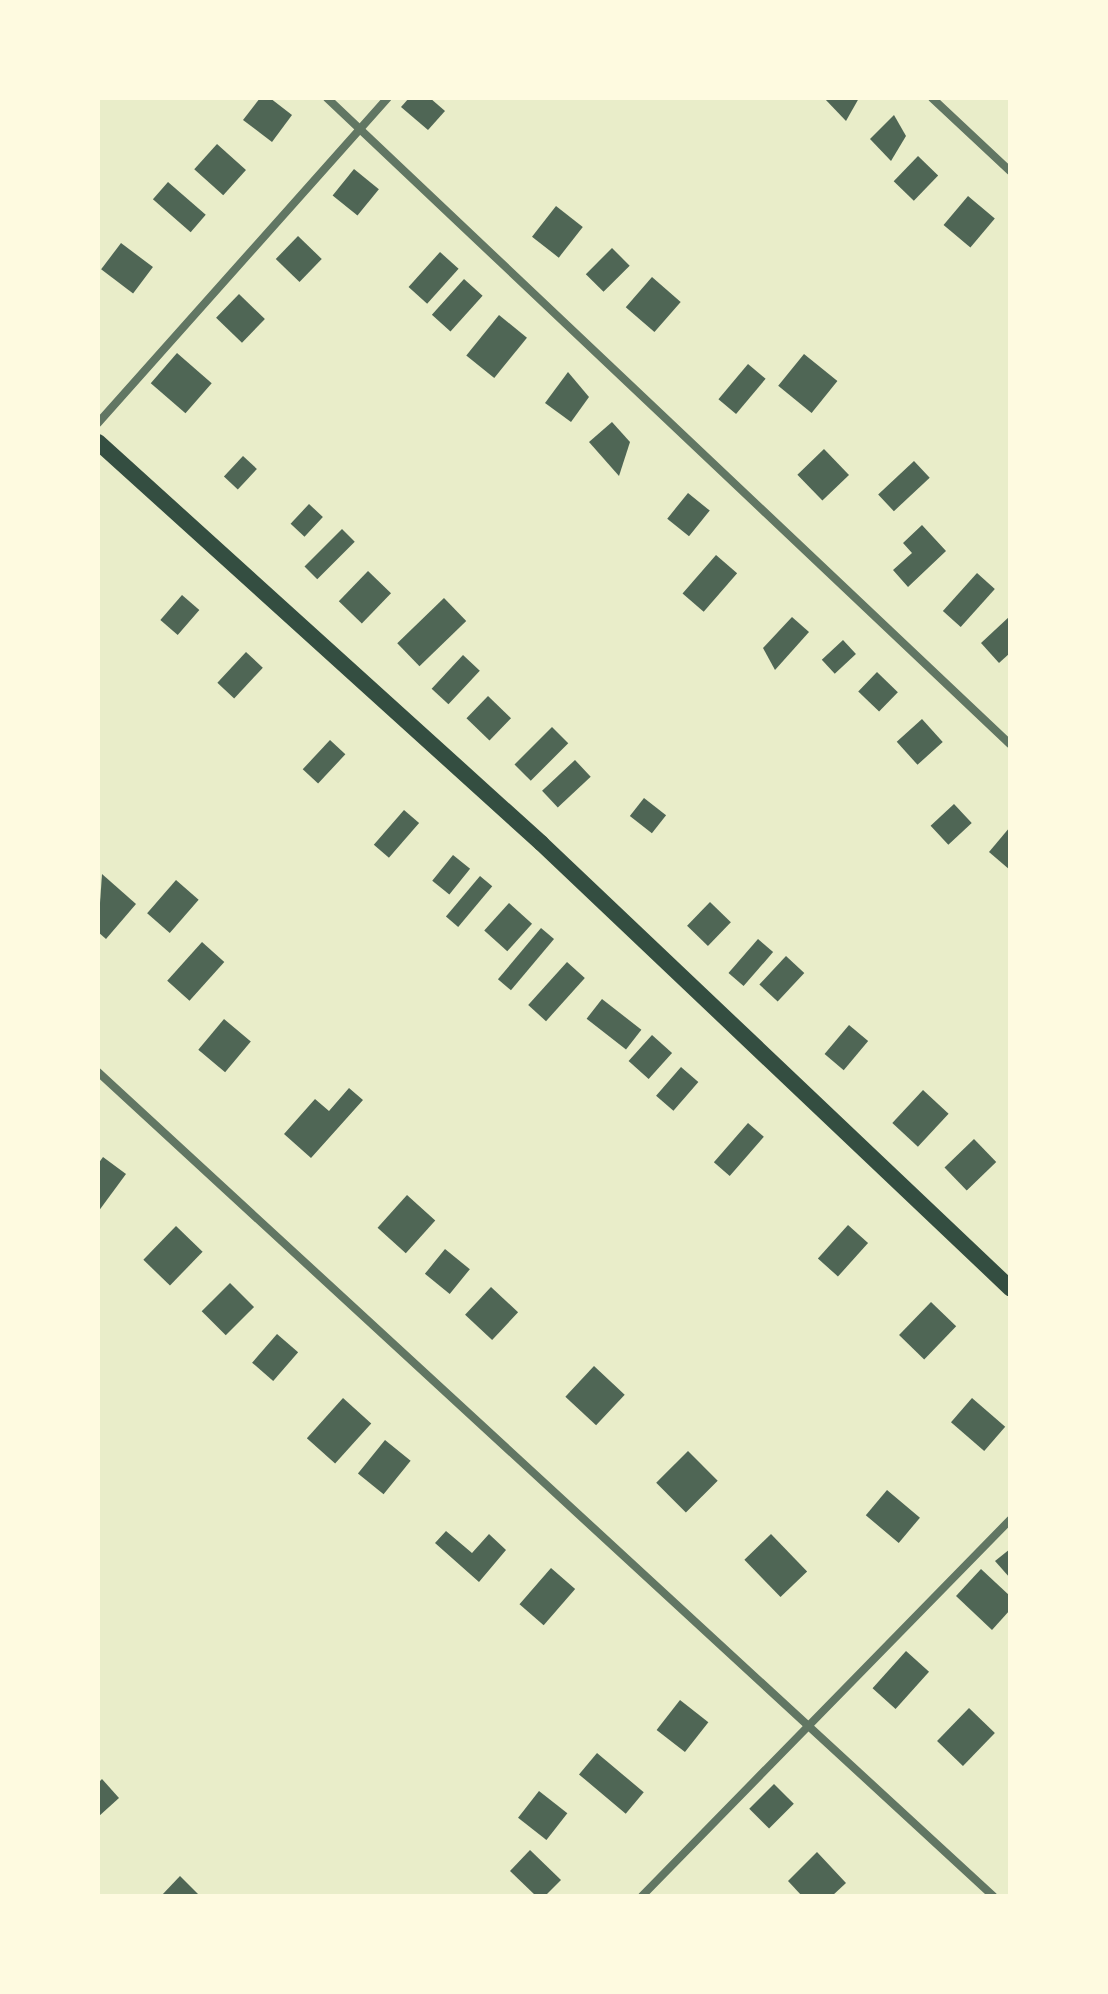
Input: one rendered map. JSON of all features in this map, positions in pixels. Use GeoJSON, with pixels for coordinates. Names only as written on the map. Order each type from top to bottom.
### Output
{"type":"FeatureCollection","features":[{"type":"Feature","properties":{"kind":"main road"},"geometry":{"type":"LineString","coordinates":[[98,442],[541,843],[1010,1288]]}},
{"type":"Feature","properties":{"kind":"street"},"geometry":{"type":"LineString","coordinates":[[327,98],[1010,744]]}},
{"type":"Feature","properties":{"kind":"street"},"geometry":{"type":"LineString","coordinates":[[98,423],[388,98]]}},
{"type":"Feature","properties":{"kind":"street"},"geometry":{"type":"LineString","coordinates":[[932,98],[1010,171]]}},
{"type":"Feature","properties":{"kind":"street"},"geometry":{"type":"LineString","coordinates":[[98,1072],[810,1724],[993,1896]]}},
{"type":"Feature","properties":{"kind":"street"},"geometry":{"type":"LineString","coordinates":[[642,1896],[1010,1520]]}},
{"type":"Feature","properties":{"kind":"building"},"geometry":{"type":"Polygon","coordinates":[[[260,98],[270,98],[292,115],[272,142],[243,120],[260,98]]]}},
{"type":"Feature","properties":{"kind":"building"},"geometry":{"type":"Polygon","coordinates":[[[409,98],[430,98],[445,111],[428,130],[401,107],[409,98]]]}},
{"type":"Feature","properties":{"kind":"building"},"geometry":{"type":"Polygon","coordinates":[[[824,98],[859,98],[846,121],[824,98]]]}},
{"type":"Feature","properties":{"kind":"building"},"geometry":{"type":"Polygon","coordinates":[[[894,115],[906,136],[891,161],[870,139],[894,115]]]}},
{"type":"Feature","properties":{"kind":"building"},"geometry":{"type":"Polygon","coordinates":[[[217,144],[246,170],[223,195],[194,169],[217,144]]]}},
{"type":"Feature","properties":{"kind":"building"},"geometry":{"type":"Polygon","coordinates":[[[918,156],[938,175],[914,201],[894,181],[918,156]]]}},
{"type":"Feature","properties":{"kind":"building"},"geometry":{"type":"Polygon","coordinates":[[[354,169],[379,189],[357,216],[333,195],[354,169]]]}},
{"type":"Feature","properties":{"kind":"building"},"geometry":{"type":"Polygon","coordinates":[[[168,182],[206,215],[191,232],[153,199],[168,182]]]}},
{"type":"Feature","properties":{"kind":"building"},"geometry":{"type":"Polygon","coordinates":[[[968,196],[995,218],[970,248],[944,225],[968,196]]]}},
{"type":"Feature","properties":{"kind":"building"},"geometry":{"type":"Polygon","coordinates":[[[556,206],[583,227],[559,258],[532,237],[556,206]]]}},
{"type":"Feature","properties":{"kind":"building"},"geometry":{"type":"Polygon","coordinates":[[[298,236],[322,259],[300,282],[276,259],[298,236]]]}},
{"type":"Feature","properties":{"kind":"building"},"geometry":{"type":"Polygon","coordinates":[[[121,243],[153,267],[133,293],[101,269],[121,243]]]}},
{"type":"Feature","properties":{"kind":"building"},"geometry":{"type":"Polygon","coordinates":[[[612,248],[630,266],[604,292],[586,274],[612,248]]]}},
{"type":"Feature","properties":{"kind":"building"},"geometry":{"type":"Polygon","coordinates":[[[440,252],[459,269],[427,304],[409,287],[440,252]]]}},
{"type":"Feature","properties":{"kind":"building"},"geometry":{"type":"Polygon","coordinates":[[[652,277],[681,302],[654,332],[626,307],[652,277]]]}},
{"type":"Feature","properties":{"kind":"building"},"geometry":{"type":"Polygon","coordinates":[[[464,279],[483,296],[450,331],[432,315],[464,279]]]}},
{"type":"Feature","properties":{"kind":"building"},"geometry":{"type":"Polygon","coordinates":[[[239,294],[265,319],[242,343],[216,318],[239,294]]]}},
{"type":"Feature","properties":{"kind":"building"},"geometry":{"type":"Polygon","coordinates":[[[499,315],[527,338],[494,378],[466,355],[499,315]]]}},
{"type":"Feature","properties":{"kind":"building"},"geometry":{"type":"Polygon","coordinates":[[[177,353],[212,383],[185,413],[151,383],[177,353]]]}},
{"type":"Feature","properties":{"kind":"building"},"geometry":{"type":"Polygon","coordinates":[[[804,354],[837,381],[812,413],[778,386],[804,354]]]}},
{"type":"Feature","properties":{"kind":"building"},"geometry":{"type":"Polygon","coordinates":[[[748,364],[766,379],[736,414],[718,399],[748,364]]]}},
{"type":"Feature","properties":{"kind":"building"},"geometry":{"type":"Polygon","coordinates":[[[568,372],[589,397],[571,422],[545,403],[568,372]]]}},
{"type":"Feature","properties":{"kind":"building"},"geometry":{"type":"Polygon","coordinates":[[[612,422],[630,442],[619,476],[589,442],[612,422]]]}},
{"type":"Feature","properties":{"kind":"building"},"geometry":{"type":"Polygon","coordinates":[[[824,449],[849,475],[822,501],[797,475],[824,449]]]}},
{"type":"Feature","properties":{"kind":"building"},"geometry":{"type":"Polygon","coordinates":[[[243,456],[257,469],[238,489],[224,476],[243,456]]]}},
{"type":"Feature","properties":{"kind":"building"},"geometry":{"type":"Polygon","coordinates":[[[914,461],[930,478],[894,511],[878,494],[914,461]]]}},
{"type":"Feature","properties":{"kind":"building"},"geometry":{"type":"Polygon","coordinates":[[[688,493],[710,511],[689,536],[667,519],[688,493]]]}},
{"type":"Feature","properties":{"kind":"building"},"geometry":{"type":"Polygon","coordinates":[[[309,504],[323,517],[304,537],[291,524],[309,504]]]}},
{"type":"Feature","properties":{"kind":"building"},"geometry":{"type":"Polygon","coordinates":[[[922,525],[946,551],[908,587],[893,570],[912,553],[903,543],[922,525]]]}},
{"type":"Feature","properties":{"kind":"building"},"geometry":{"type":"Polygon","coordinates":[[[342,529],[355,542],[317,579],[305,566],[342,529]]]}},
{"type":"Feature","properties":{"kind":"building"},"geometry":{"type":"Polygon","coordinates":[[[716,555],[737,573],[704,612],[683,593],[716,555]]]}},
{"type":"Feature","properties":{"kind":"building"},"geometry":{"type":"Polygon","coordinates":[[[368,571],[391,593],[362,623],[339,601],[368,571]]]}},
{"type":"Feature","properties":{"kind":"building"},"geometry":{"type":"Polygon","coordinates":[[[977,573],[995,589],[961,627],[943,611],[977,573]]]}},
{"type":"Feature","properties":{"kind":"building"},"geometry":{"type":"Polygon","coordinates":[[[182,595],[199,610],[178,635],[160,620],[182,595]]]}},
{"type":"Feature","properties":{"kind":"building"},"geometry":{"type":"Polygon","coordinates":[[[444,598],[466,621],[419,666],[397,643],[444,598]]]}},
{"type":"Feature","properties":{"kind":"building"},"geometry":{"type":"Polygon","coordinates":[[[1010,616],[1010,653],[999,663],[981,643],[1010,616]]]}},
{"type":"Feature","properties":{"kind":"building"},"geometry":{"type":"Polygon","coordinates":[[[792,617],[809,632],[775,670],[763,648],[792,617]]]}},
{"type":"Feature","properties":{"kind":"building"},"geometry":{"type":"Polygon","coordinates":[[[843,640],[856,654],[835,674],[822,660],[843,640]]]}},
{"type":"Feature","properties":{"kind":"building"},"geometry":{"type":"Polygon","coordinates":[[[246,652],[263,668],[234,698],[217,683],[246,652]]]}},
{"type":"Feature","properties":{"kind":"building"},"geometry":{"type":"Polygon","coordinates":[[[463,655],[480,671],[448,704],[432,689],[463,655]]]}},
{"type":"Feature","properties":{"kind":"building"},"geometry":{"type":"Polygon","coordinates":[[[877,672],[898,692],[879,712],[858,691],[877,672]]]}},
{"type":"Feature","properties":{"kind":"building"},"geometry":{"type":"Polygon","coordinates":[[[488,696],[511,718],[489,741],[466,718],[488,696]]]}},
{"type":"Feature","properties":{"kind":"building"},"geometry":{"type":"Polygon","coordinates":[[[922,719],[943,742],[917,765],[897,742],[922,719]]]}},
{"type":"Feature","properties":{"kind":"building"},"geometry":{"type":"Polygon","coordinates":[[[552,727],[568,743],[531,781],[515,764],[552,727]]]}},
{"type":"Feature","properties":{"kind":"building"},"geometry":{"type":"Polygon","coordinates":[[[330,740],[345,754],[318,784],[303,769],[330,740]]]}},
{"type":"Feature","properties":{"kind":"building"},"geometry":{"type":"Polygon","coordinates":[[[575,760],[591,777],[558,808],[542,791],[575,760]]]}},
{"type":"Feature","properties":{"kind":"building"},"geometry":{"type":"Polygon","coordinates":[[[644,798],[666,815],[652,833],[630,816],[644,798]]]}},
{"type":"Feature","properties":{"kind":"building"},"geometry":{"type":"Polygon","coordinates":[[[954,804],[972,823],[948,845],[931,826],[954,804]]]}},
{"type":"Feature","properties":{"kind":"building"},"geometry":{"type":"Polygon","coordinates":[[[404,810],[419,823],[389,858],[374,845],[404,810]]]}},
{"type":"Feature","properties":{"kind":"building"},"geometry":{"type":"Polygon","coordinates":[[[1010,827],[1010,870],[989,852],[1010,827]]]}},
{"type":"Feature","properties":{"kind":"building"},"geometry":{"type":"Polygon","coordinates":[[[453,855],[470,869],[449,894],[432,881],[453,855]]]}},
{"type":"Feature","properties":{"kind":"building"},"geometry":{"type":"Polygon","coordinates":[[[102,874],[136,904],[106,939],[98,932],[102,874]]]}},
{"type":"Feature","properties":{"kind":"building"},"geometry":{"type":"Polygon","coordinates":[[[480,876],[492,886],[458,927],[446,917],[480,876]]]}},
{"type":"Feature","properties":{"kind":"building"},"geometry":{"type":"Polygon","coordinates":[[[176,880],[199,900],[170,933],[147,913],[176,880]]]}},
{"type":"Feature","properties":{"kind":"building"},"geometry":{"type":"Polygon","coordinates":[[[710,902],[731,922],[708,946],[687,926],[710,902]]]}},
{"type":"Feature","properties":{"kind":"building"},"geometry":{"type":"Polygon","coordinates":[[[509,903],[532,924],[507,951],[484,930],[509,903]]]}},
{"type":"Feature","properties":{"kind":"building"},"geometry":{"type":"Polygon","coordinates":[[[541,928],[554,939],[511,990],[498,979],[541,928]]]}},
{"type":"Feature","properties":{"kind":"building"},"geometry":{"type":"Polygon","coordinates":[[[758,939],[773,952],[744,986],[728,973],[758,939]]]}},
{"type":"Feature","properties":{"kind":"building"},"geometry":{"type":"Polygon","coordinates":[[[202,942],[224,962],[189,1001],[167,981],[202,942]]]}},
{"type":"Feature","properties":{"kind":"building"},"geometry":{"type":"Polygon","coordinates":[[[786,956],[804,973],[778,1002],[759,985],[786,956]]]}},
{"type":"Feature","properties":{"kind":"building"},"geometry":{"type":"Polygon","coordinates":[[[567,962],[585,978],[546,1021],[528,1005],[567,962]]]}},
{"type":"Feature","properties":{"kind":"building"},"geometry":{"type":"Polygon","coordinates":[[[602,999],[641,1030],[626,1049],[587,1019],[602,999]]]}},
{"type":"Feature","properties":{"kind":"building"},"geometry":{"type":"Polygon","coordinates":[[[224,1019],[251,1041],[225,1072],[198,1050],[224,1019]]]}},
{"type":"Feature","properties":{"kind":"building"},"geometry":{"type":"Polygon","coordinates":[[[849,1025],[868,1041],[844,1070],[825,1054],[849,1025]]]}},
{"type":"Feature","properties":{"kind":"building"},"geometry":{"type":"Polygon","coordinates":[[[652,1035],[672,1053],[649,1079],[629,1061],[652,1035]]]}},
{"type":"Feature","properties":{"kind":"building"},"geometry":{"type":"Polygon","coordinates":[[[681,1067],[698,1082],[673,1111],[656,1096],[681,1067]]]}},
{"type":"Feature","properties":{"kind":"building"},"geometry":{"type":"Polygon","coordinates":[[[349,1088],[363,1100],[311,1158],[284,1134],[315,1099],[329,1111],[349,1088]]]}},
{"type":"Feature","properties":{"kind":"building"},"geometry":{"type":"Polygon","coordinates":[[[923,1090],[949,1114],[918,1147],[892,1123],[923,1090]]]}},
{"type":"Feature","properties":{"kind":"building"},"geometry":{"type":"Polygon","coordinates":[[[748,1123],[764,1137],[730,1176],[714,1162],[748,1123]]]}},
{"type":"Feature","properties":{"kind":"building"},"geometry":{"type":"Polygon","coordinates":[[[974,1139],[996,1162],[967,1190],[945,1167],[974,1139]]]}},
{"type":"Feature","properties":{"kind":"building"},"geometry":{"type":"Polygon","coordinates":[[[103,1157],[126,1174],[98,1212],[98,1164],[103,1157]]]}},
{"type":"Feature","properties":{"kind":"building"},"geometry":{"type":"Polygon","coordinates":[[[407,1195],[435,1220],[406,1253],[378,1228],[407,1195]]]}},
{"type":"Feature","properties":{"kind":"building"},"geometry":{"type":"Polygon","coordinates":[[[848,1225],[868,1243],[838,1277],[818,1258],[848,1225]]]}},
{"type":"Feature","properties":{"kind":"building"},"geometry":{"type":"Polygon","coordinates":[[[176,1226],[203,1252],[170,1286],[143,1260],[176,1226]]]}},
{"type":"Feature","properties":{"kind":"building"},"geometry":{"type":"Polygon","coordinates":[[[445,1249],[470,1269],[450,1294],[425,1274],[445,1249]]]}},
{"type":"Feature","properties":{"kind":"building"},"geometry":{"type":"Polygon","coordinates":[[[230,1283],[254,1307],[226,1335],[202,1311],[230,1283]]]}},
{"type":"Feature","properties":{"kind":"building"},"geometry":{"type":"Polygon","coordinates":[[[491,1287],[518,1312],[492,1340],[465,1315],[491,1287]]]}},
{"type":"Feature","properties":{"kind":"building"},"geometry":{"type":"Polygon","coordinates":[[[931,1302],[956,1326],[924,1359],[899,1335],[931,1302]]]}},
{"type":"Feature","properties":{"kind":"building"},"geometry":{"type":"Polygon","coordinates":[[[277,1334],[298,1352],[273,1381],[252,1363],[277,1334]]]}},
{"type":"Feature","properties":{"kind":"building"},"geometry":{"type":"Polygon","coordinates":[[[594,1366],[625,1395],[596,1425],[565,1397],[594,1366]]]}},
{"type":"Feature","properties":{"kind":"building"},"geometry":{"type":"Polygon","coordinates":[[[343,1398],[371,1423],[335,1464],[307,1438],[343,1398]]]}},
{"type":"Feature","properties":{"kind":"building"},"geometry":{"type":"Polygon","coordinates":[[[972,1398],[1005,1427],[984,1451],[951,1422],[972,1398]]]}},
{"type":"Feature","properties":{"kind":"building"},"geometry":{"type":"Polygon","coordinates":[[[385,1440],[411,1461],[384,1494],[358,1473],[385,1440]]]}},
{"type":"Feature","properties":{"kind":"building"},"geometry":{"type":"Polygon","coordinates":[[[688,1451],[718,1481],[686,1513],[656,1483],[688,1451]]]}},
{"type":"Feature","properties":{"kind":"building"},"geometry":{"type":"Polygon","coordinates":[[[887,1490],[920,1518],[899,1543],[866,1515],[887,1490]]]}},
{"type":"Feature","properties":{"kind":"building"},"geometry":{"type":"Polygon","coordinates":[[[446,1531],[472,1553],[489,1534],[506,1550],[479,1582],[435,1543],[446,1531]]]}},
{"type":"Feature","properties":{"kind":"building"},"geometry":{"type":"Polygon","coordinates":[[[771,1534],[807,1571],[781,1597],[744,1560],[771,1534]]]}},
{"type":"Feature","properties":{"kind":"building"},"geometry":{"type":"Polygon","coordinates":[[[1010,1549],[1010,1578],[995,1561],[1010,1549]]]}},
{"type":"Feature","properties":{"kind":"building"},"geometry":{"type":"Polygon","coordinates":[[[551,1568],[575,1589],[544,1625],[520,1604],[551,1568]]]}},
{"type":"Feature","properties":{"kind":"building"},"geometry":{"type":"Polygon","coordinates":[[[981,1569],[1010,1596],[1010,1610],[992,1630],[956,1596],[981,1569]]]}},
{"type":"Feature","properties":{"kind":"building"},"geometry":{"type":"Polygon","coordinates":[[[906,1651],[929,1672],[896,1709],[873,1688],[906,1651]]]}},
{"type":"Feature","properties":{"kind":"building"},"geometry":{"type":"Polygon","coordinates":[[[680,1700],[708,1722],[685,1752],[657,1730],[680,1700]]]}},
{"type":"Feature","properties":{"kind":"building"},"geometry":{"type":"Polygon","coordinates":[[[969,1708],[995,1733],[963,1766],[937,1741],[969,1708]]]}},
{"type":"Feature","properties":{"kind":"building"},"geometry":{"type":"Polygon","coordinates":[[[597,1753],[644,1792],[626,1814],[579,1774],[597,1753]]]}},
{"type":"Feature","properties":{"kind":"building"},"geometry":{"type":"Polygon","coordinates":[[[102,1779],[119,1798],[98,1817],[98,1783],[102,1779]]]}},
{"type":"Feature","properties":{"kind":"building"},"geometry":{"type":"Polygon","coordinates":[[[774,1784],[794,1804],[769,1829],[749,1809],[774,1784]]]}},
{"type":"Feature","properties":{"kind":"building"},"geometry":{"type":"Polygon","coordinates":[[[539,1791],[567,1813],[546,1840],[518,1818],[539,1791]]]}},
{"type":"Feature","properties":{"kind":"building"},"geometry":{"type":"Polygon","coordinates":[[[530,1850],[561,1880],[545,1896],[536,1896],[510,1871],[530,1850]]]}},
{"type":"Feature","properties":{"kind":"building"},"geometry":{"type":"Polygon","coordinates":[[[817,1852],[846,1883],[832,1896],[802,1896],[788,1881],[817,1852]]]}},
{"type":"Feature","properties":{"kind":"building"},"geometry":{"type":"Polygon","coordinates":[[[180,1876],[200,1896],[161,1896],[180,1876]]]}}]}
